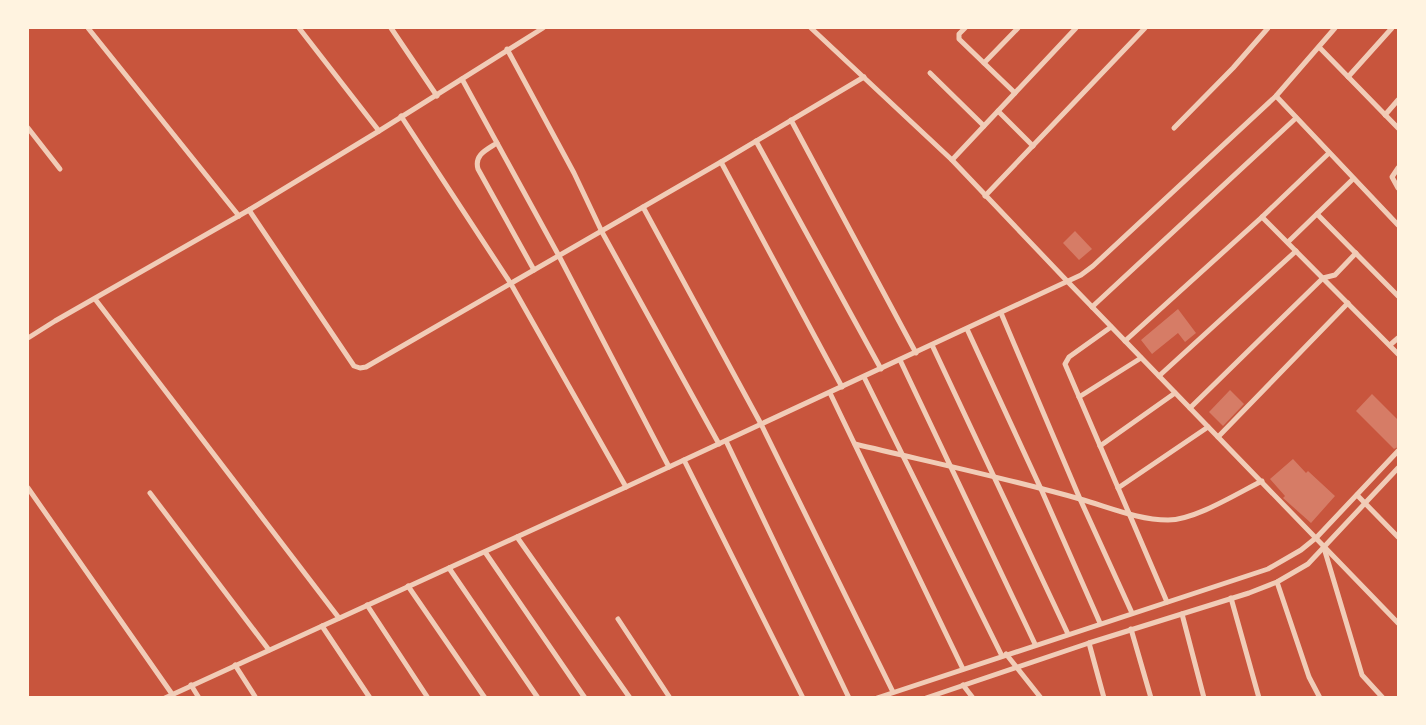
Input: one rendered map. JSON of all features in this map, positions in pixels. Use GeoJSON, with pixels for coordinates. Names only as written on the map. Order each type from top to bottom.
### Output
{"type":"FeatureCollection","features":[{"type":"Feature","properties":{"kind":"street"},"geometry":{"type":"LineString","coordinates":[[88,28],[239,216]]}},
{"type":"Feature","properties":{"kind":"street"},"geometry":{"type":"LineString","coordinates":[[299,28],[379,131]]}},
{"type":"Feature","properties":{"kind":"street"},"geometry":{"type":"LineString","coordinates":[[391,28],[436,96]]}},
{"type":"Feature","properties":{"kind":"street"},"geometry":{"type":"LineString","coordinates":[[28,338],[239,216],[436,96],[507,49],[543,28]]}},
{"type":"Feature","properties":{"kind":"street"},"geometry":{"type":"LineString","coordinates":[[812,28],[952,160],[1398,622]]}},
{"type":"Feature","properties":{"kind":"street"},"geometry":{"type":"LineString","coordinates":[[964,28],[959,34],[959,39],[1015,93]]}},
{"type":"Feature","properties":{"kind":"street"},"geometry":{"type":"LineString","coordinates":[[984,63],[1018,28]]}},
{"type":"Feature","properties":{"kind":"street"},"geometry":{"type":"LineString","coordinates":[[952,160],[1076,28]]}},
{"type":"Feature","properties":{"kind":"street"},"geometry":{"type":"LineString","coordinates":[[985,196],[1145,28]]}},
{"type":"Feature","properties":{"kind":"street"},"geometry":{"type":"LineString","coordinates":[[1174,128],[1233,68],[1268,28]]}},
{"type":"Feature","properties":{"kind":"street"},"geometry":{"type":"LineString","coordinates":[[164,698],[485,552],[1068,282],[1093,266],[1276,96],[1335,28]]}},
{"type":"Feature","properties":{"kind":"street"},"geometry":{"type":"LineString","coordinates":[[1348,76],[1392,28]]}},
{"type":"Feature","properties":{"kind":"street"},"geometry":{"type":"LineString","coordinates":[[1319,47],[1398,128]]}},
{"type":"Feature","properties":{"kind":"street"},"geometry":{"type":"LineString","coordinates":[[507,49],[574,173],[602,232],[719,444]]}},
{"type":"Feature","properties":{"kind":"street"},"geometry":{"type":"LineString","coordinates":[[930,73],[984,126]]}},
{"type":"Feature","properties":{"kind":"street"},"geometry":{"type":"LineString","coordinates":[[248,210],[348,358],[354,366],[360,368],[373,363],[602,232],[864,77]]}},
{"type":"Feature","properties":{"kind":"street"},"geometry":{"type":"LineString","coordinates":[[462,78],[559,256],[669,467]]}},
{"type":"Feature","properties":{"kind":"street"},"geometry":{"type":"LineString","coordinates":[[1276,96],[1398,225]]}},
{"type":"Feature","properties":{"kind":"street"},"geometry":{"type":"LineString","coordinates":[[1385,115],[1398,100]]}},
{"type":"Feature","properties":{"kind":"street"},"geometry":{"type":"LineString","coordinates":[[998,111],[1033,146]]}},
{"type":"Feature","properties":{"kind":"street"},"geometry":{"type":"LineString","coordinates":[[401,116],[511,284],[626,487]]}},
{"type":"Feature","properties":{"kind":"street"},"geometry":{"type":"LineString","coordinates":[[1092,307],[1296,118]]}},
{"type":"Feature","properties":{"kind":"street"},"geometry":{"type":"LineString","coordinates":[[791,120],[916,353]]}},
{"type":"Feature","properties":{"kind":"street"},"geometry":{"type":"LineString","coordinates":[[28,128],[60,169]]}},
{"type":"Feature","properties":{"kind":"street"},"geometry":{"type":"LineString","coordinates":[[756,141],[881,369]]}},
{"type":"Feature","properties":{"kind":"street"},"geometry":{"type":"LineString","coordinates":[[497,144],[480,154],[477,159],[478,169],[534,270]]}},
{"type":"Feature","properties":{"kind":"street"},"geometry":{"type":"LineString","coordinates":[[1125,341],[1329,153]]}},
{"type":"Feature","properties":{"kind":"street"},"geometry":{"type":"LineString","coordinates":[[721,162],[842,387]]}},
{"type":"Feature","properties":{"kind":"street"},"geometry":{"type":"LineString","coordinates":[[1398,168],[1392,177],[1398,188]]}},
{"type":"Feature","properties":{"kind":"street"},"geometry":{"type":"LineString","coordinates":[[1288,242],[1353,179]]}},
{"type":"Feature","properties":{"kind":"street"},"geometry":{"type":"LineString","coordinates":[[643,207],[761,424],[893,692]]}},
{"type":"Feature","properties":{"kind":"street"},"geometry":{"type":"LineString","coordinates":[[1317,214],[1398,296]]}},
{"type":"Feature","properties":{"kind":"street"},"geometry":{"type":"LineString","coordinates":[[1262,216],[1398,354]]}},
{"type":"Feature","properties":{"kind":"street"},"geometry":{"type":"LineString","coordinates":[[1159,376],[1296,251]]}},
{"type":"Feature","properties":{"kind":"street"},"geometry":{"type":"LineString","coordinates":[[1190,408],[1323,278],[1335,275],[1356,253]]}},
{"type":"Feature","properties":{"kind":"street"},"geometry":{"type":"LineString","coordinates":[[94,299],[339,618]]}},
{"type":"Feature","properties":{"kind":"street"},"geometry":{"type":"LineString","coordinates":[[1218,437],[1348,303]]}},
{"type":"Feature","properties":{"kind":"street"},"geometry":{"type":"LineString","coordinates":[[1001,314],[1080,499],[1132,613]]}},
{"type":"Feature","properties":{"kind":"street"},"geometry":{"type":"LineString","coordinates":[[1111,326],[1066,360],[1066,368],[1167,602]]}},
{"type":"Feature","properties":{"kind":"street"},"geometry":{"type":"LineString","coordinates":[[967,329],[1100,623]]}},
{"type":"Feature","properties":{"kind":"street"},"geometry":{"type":"LineString","coordinates":[[1390,345],[1398,338]]}},
{"type":"Feature","properties":{"kind":"street"},"geometry":{"type":"LineString","coordinates":[[932,345],[1068,634]]}},
{"type":"Feature","properties":{"kind":"street"},"geometry":{"type":"LineString","coordinates":[[1079,397],[1142,358]]}},
{"type":"Feature","properties":{"kind":"street"},"geometry":{"type":"LineString","coordinates":[[900,360],[1035,644]]}},
{"type":"Feature","properties":{"kind":"street"},"geometry":{"type":"LineString","coordinates":[[864,377],[1004,655],[1041,698]]}},
{"type":"Feature","properties":{"kind":"street"},"geometry":{"type":"LineString","coordinates":[[830,393],[963,668]]}},
{"type":"Feature","properties":{"kind":"street"},"geometry":{"type":"LineString","coordinates":[[1100,446],[1175,393]]}},
{"type":"Feature","properties":{"kind":"street"},"geometry":{"type":"LineString","coordinates":[[1118,488],[1208,426]]}},
{"type":"Feature","properties":{"kind":"street"},"geometry":{"type":"LineString","coordinates":[[726,441],[849,698]]}},
{"type":"Feature","properties":{"kind":"street"},"geometry":{"type":"LineString","coordinates":[[855,444],[1080,499],[1130,514],[1168,520],[1181,519],[1197,513],[1262,481]]}},
{"type":"Feature","properties":{"kind":"street"},"geometry":{"type":"LineString","coordinates":[[877,698],[1035,644],[1268,569],[1301,550],[1317,537],[1398,450]]}},
{"type":"Feature","properties":{"kind":"street"},"geometry":{"type":"LineString","coordinates":[[684,460],[802,698]]}},
{"type":"Feature","properties":{"kind":"street"},"geometry":{"type":"LineString","coordinates":[[926,698],[1277,582],[1308,564],[1398,468]]}},
{"type":"Feature","properties":{"kind":"street"},"geometry":{"type":"LineString","coordinates":[[1393,473],[1398,479]]}},
{"type":"Feature","properties":{"kind":"street"},"geometry":{"type":"LineString","coordinates":[[28,488],[172,694]]}},
{"type":"Feature","properties":{"kind":"street"},"geometry":{"type":"LineString","coordinates":[[150,493],[270,650]]}},
{"type":"Feature","properties":{"kind":"street"},"geometry":{"type":"LineString","coordinates":[[1357,495],[1398,537]]}},
{"type":"Feature","properties":{"kind":"street"},"geometry":{"type":"LineString","coordinates":[[517,537],[630,698]]}},
{"type":"Feature","properties":{"kind":"street"},"geometry":{"type":"LineString","coordinates":[[1325,547],[1362,675],[1382,698]]}},
{"type":"Feature","properties":{"kind":"street"},"geometry":{"type":"LineString","coordinates":[[485,552],[585,698]]}},
{"type":"Feature","properties":{"kind":"street"},"geometry":{"type":"LineString","coordinates":[[450,568],[538,698]]}},
{"type":"Feature","properties":{"kind":"street"},"geometry":{"type":"LineString","coordinates":[[1277,582],[1309,677],[1320,698]]}},
{"type":"Feature","properties":{"kind":"street"},"geometry":{"type":"LineString","coordinates":[[408,586],[485,698]]}},
{"type":"Feature","properties":{"kind":"street"},"geometry":{"type":"LineString","coordinates":[[1231,598],[1259,698]]}},
{"type":"Feature","properties":{"kind":"street"},"geometry":{"type":"LineString","coordinates":[[367,605],[428,698]]}},
{"type":"Feature","properties":{"kind":"street"},"geometry":{"type":"LineString","coordinates":[[1182,614],[1204,698]]}},
{"type":"Feature","properties":{"kind":"street"},"geometry":{"type":"LineString","coordinates":[[618,619],[670,698]]}},
{"type":"Feature","properties":{"kind":"street"},"geometry":{"type":"LineString","coordinates":[[322,626],[370,698]]}},
{"type":"Feature","properties":{"kind":"street"},"geometry":{"type":"LineString","coordinates":[[1131,629],[1151,698]]}},
{"type":"Feature","properties":{"kind":"street"},"geometry":{"type":"LineString","coordinates":[[1089,643],[1104,698]]}},
{"type":"Feature","properties":{"kind":"street"},"geometry":{"type":"LineString","coordinates":[[235,665],[256,698]]}},
{"type":"Feature","properties":{"kind":"street"},"geometry":{"type":"LineString","coordinates":[[191,685],[199,698]]}},
{"type":"Feature","properties":{"kind":"street"},"geometry":{"type":"LineString","coordinates":[[963,685],[972,698]]}},
{"type":"Feature","properties":{"kind":"building"},"geometry":{"type":"Polygon","coordinates":[[[1075,231],[1092,249],[1079,260],[1063,243],[1075,231]]]}},
{"type":"Feature","properties":{"kind":"building"},"geometry":{"type":"Polygon","coordinates":[[[1178,309],[1196,333],[1185,342],[1178,333],[1152,354],[1141,340],[1178,309]]]}},
{"type":"Feature","properties":{"kind":"building"},"geometry":{"type":"Polygon","coordinates":[[[1230,390],[1244,404],[1223,426],[1209,412],[1230,390]]]}},
{"type":"Feature","properties":{"kind":"building"},"geometry":{"type":"Polygon","coordinates":[[[1372,394],[1398,420],[1398,447],[1394,449],[1356,411],[1372,394]]]}},
{"type":"Feature","properties":{"kind":"building"},"geometry":{"type":"Polygon","coordinates":[[[1293,459],[1306,473],[1308,471],[1335,496],[1311,523],[1283,498],[1285,496],[1270,479],[1293,459]]]}}]}
